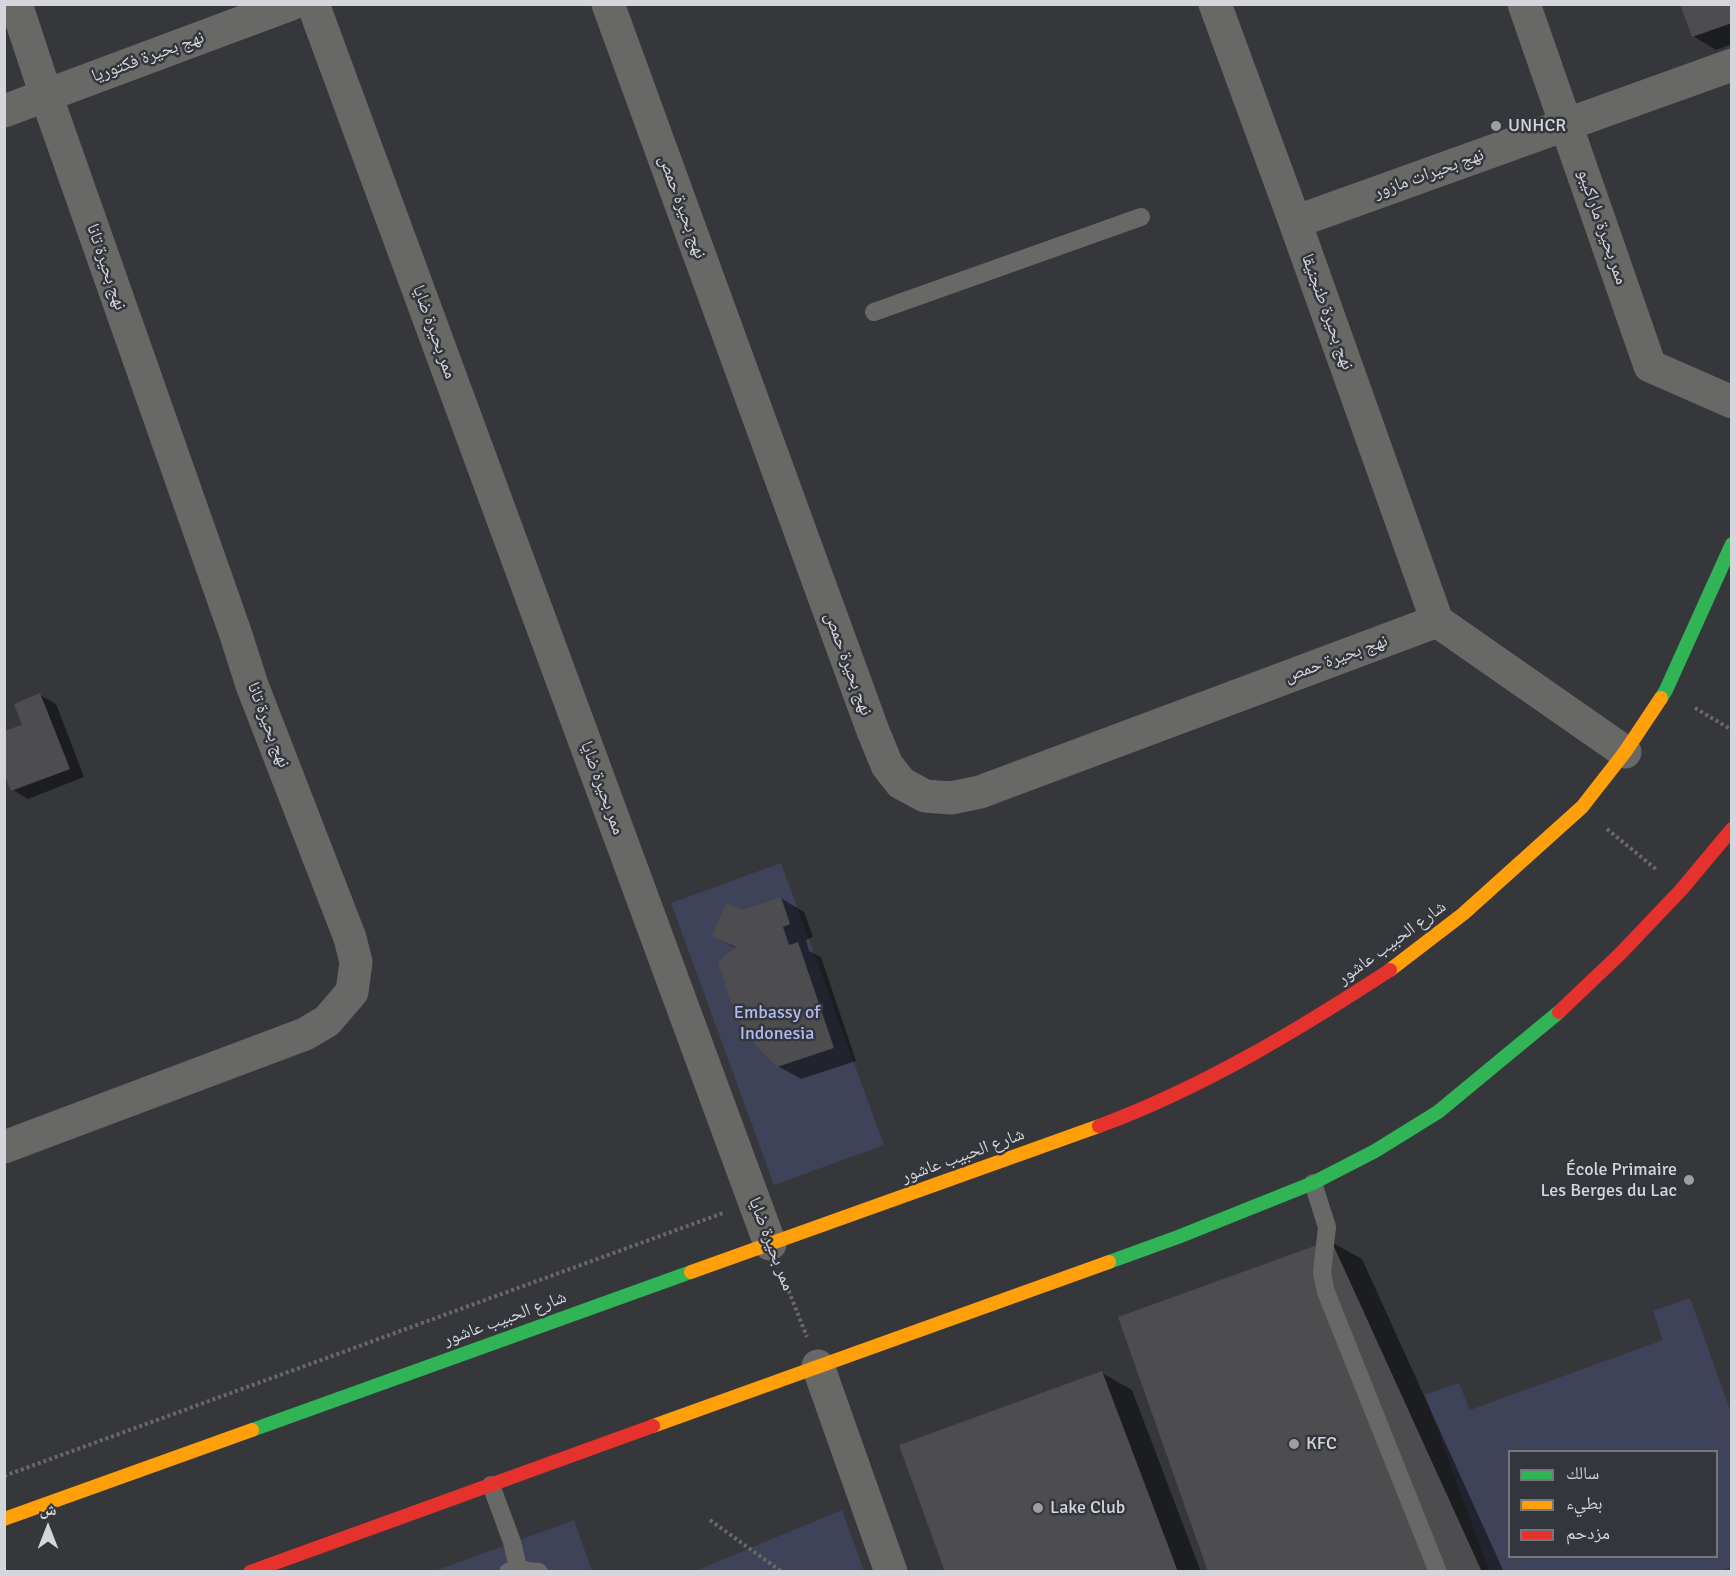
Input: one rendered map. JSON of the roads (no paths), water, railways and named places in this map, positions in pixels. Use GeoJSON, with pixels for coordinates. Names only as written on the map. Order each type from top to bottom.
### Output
{"type":"FeatureCollection","features":[{"type":"Feature","properties":{"kind":"main road","name":"شارع الحبيب عاشور"},"geometry":{"type":"LineString","coordinates":[[4,1519],[1128,1115],[1221,1072],[1389,971],[1463,914],[1582,807],[1625,752],[1666,690],[1731,544]]}},
{"type":"Feature","properties":{"kind":"main road"},"geometry":{"type":"LineString","coordinates":[[250,1572],[818,1365],[1178,1237],[1313,1183],[1375,1151],[1438,1112],[1552,1019],[1620,954],[1681,890],[1731,829]]}},
{"type":"Feature","properties":{"kind":"street","name":"نهج بحيرة تانا"},"geometry":{"type":"LineString","coordinates":[[4,1147],[305,1034],[327,1021],[352,992],[356,962],[350,938],[252,685],[16,4]]}},
{"type":"Feature","properties":{"kind":"street","name":"نهج بحيرة فكتوريا"},"geometry":{"type":"LineString","coordinates":[[4,111],[291,4]]}},
{"type":"Feature","properties":{"kind":"street","name":"ممر بحيرة ضايا"},"geometry":{"type":"LineString","coordinates":[[313,4],[770,1244]]}},
{"type":"Feature","properties":{"kind":"street","name":"نهج بحيرة حمص"},"geometry":{"type":"LineString","coordinates":[[608,4],[873,731],[887,765],[901,783],[925,796],[951,798],[980,792],[1437,621]]}},
{"type":"Feature","properties":{"kind":"street","name":"نهج بحيرة طنجنيقا"},"geometry":{"type":"LineString","coordinates":[[1215,4],[1437,621]]}},
{"type":"Feature","properties":{"kind":"street","name":"ممر بحيرة ماراكيبو"},"geometry":{"type":"LineString","coordinates":[[1524,4],[1650,366],[1731,402]]}},
{"type":"Feature","properties":{"kind":"street","name":"نهج بحيرات مازور"},"geometry":{"type":"LineString","coordinates":[[1295,222],[1731,65]]}},
{"type":"Feature","properties":{"kind":"street"},"geometry":{"type":"LineString","coordinates":[[1437,621],[1625,752]]}},
{"type":"Feature","properties":{"kind":"street"},"geometry":{"type":"LineString","coordinates":[[818,1365],[891,1572]]}},
{"type":"Feature","properties":{"kind":"lane"},"geometry":{"type":"LineString","coordinates":[[874,312],[1141,217]]}},
{"type":"Feature","properties":{"kind":"lane"},"geometry":{"type":"LineString","coordinates":[[1313,1183],[1328,1227],[1322,1274],[1326,1292],[1438,1572]]}},
{"type":"Feature","properties":{"kind":"lane"},"geometry":{"type":"LineString","coordinates":[[491,1485],[512,1542],[513,1569],[539,1572]]}},
{"type":"Feature","properties":{"kind":"place","name":"UNHCR"},"geometry":{"type":"Point","coordinates":[1496,126]}},
{"type":"Feature","properties":{"kind":"place","name":"École Primaire Les Berges du Lac"},"geometry":{"type":"Point","coordinates":[1689,1180]}},
{"type":"Feature","properties":{"kind":"place","name":"KFC"},"geometry":{"type":"Point","coordinates":[1294,1444]}},
{"type":"Feature","properties":{"kind":"place","name":"Lake Club"},"geometry":{"type":"Point","coordinates":[1038,1508]}},
{"type":"Feature","properties":{"kind":"park label","name":"Embassy of Indonesia"},"geometry":{"type":"Point","coordinates":[777,1023]}}]}
